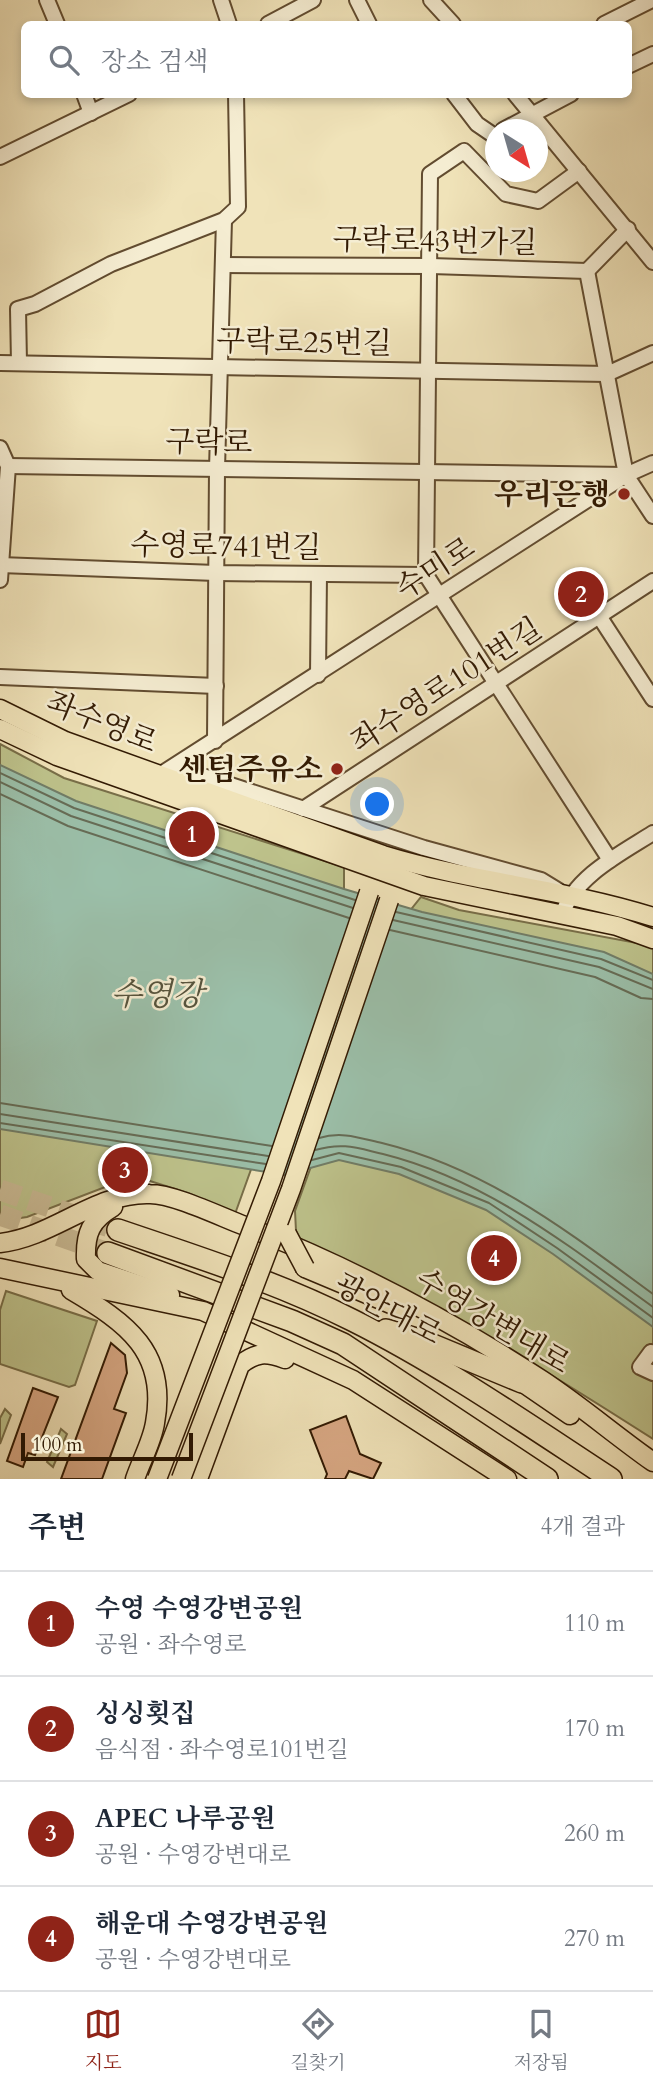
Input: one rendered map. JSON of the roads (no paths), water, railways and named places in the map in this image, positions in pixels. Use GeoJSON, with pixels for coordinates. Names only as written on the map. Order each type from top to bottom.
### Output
{"type":"FeatureCollection","features":[{"type":"Feature","properties":{"kind":"highway","name":"광안대로"},"geometry":{"type":"LineString","coordinates":[[118,1230],[275,1285],[353,1320],[498,1405],[611,1479]]}},
{"type":"Feature","properties":{"kind":"highway","name":"광안대로"},"geometry":{"type":"LineString","coordinates":[[108,1253],[292,1321],[342,1344],[547,1479]]}},
{"type":"Feature","properties":{"kind":"highway"},"geometry":{"type":"LineString","coordinates":[[353,1320],[423,1341],[522,1382]]}},
{"type":"Feature","properties":{"kind":"main road","name":"좌수영로"},"geometry":{"type":"LineString","coordinates":[[0,709],[65,741],[380,862]]}},
{"type":"Feature","properties":{"kind":"main road","name":"좌수영로"},"geometry":{"type":"LineString","coordinates":[[0,729],[57,757],[400,869],[568,896],[653,917]]}},
{"type":"Feature","properties":{"kind":"main road"},"geometry":{"type":"LineString","coordinates":[[158,1479],[271,1181],[380,862]]}},
{"type":"Feature","properties":{"kind":"main road","name":"좌수영로"},"geometry":{"type":"LineString","coordinates":[[400,869],[424,886],[617,926],[653,939]]}},
{"type":"Feature","properties":{"kind":"main road"},"geometry":{"type":"LineString","coordinates":[[181,1479],[291,1189],[400,869]]}},
{"type":"Feature","properties":{"kind":"main road"},"geometry":{"type":"LineString","coordinates":[[291,1189],[287,1234],[305,1268],[398,1307],[431,1324],[586,1427],[605,1429]]}},
{"type":"Feature","properties":{"kind":"main road"},"geometry":{"type":"LineString","coordinates":[[152,1193],[115,1205],[96,1217],[85,1237],[86,1259],[98,1270],[171,1296],[353,1380],[507,1479]]}},
{"type":"Feature","properties":{"kind":"main road","name":"수영강변대로"},"geometry":{"type":"LineString","coordinates":[[0,1243],[29,1237],[120,1195],[152,1193],[326,1257],[422,1308],[544,1381],[605,1429],[653,1462]]}},
{"type":"Feature","properties":{"kind":"main road"},"geometry":{"type":"LineString","coordinates":[[0,1268],[59,1283],[203,1311]]}},
{"type":"Feature","properties":{"kind":"main road"},"geometry":{"type":"LineString","coordinates":[[59,1283],[111,1313],[139,1340],[157,1372],[155,1424],[135,1479]]}},
{"type":"Feature","properties":{"kind":"main road"},"geometry":{"type":"LineString","coordinates":[[198,1479],[240,1366],[253,1354],[268,1353],[353,1380]]}},
{"type":"Feature","properties":{"kind":"street"},"geometry":{"type":"LineString","coordinates":[[47,0],[56,21]]}},
{"type":"Feature","properties":{"kind":"street"},"geometry":{"type":"LineString","coordinates":[[220,0],[228,21]]}},
{"type":"Feature","properties":{"kind":"street"},"geometry":{"type":"LineString","coordinates":[[274,21],[313,0]]}},
{"type":"Feature","properties":{"kind":"street"},"geometry":{"type":"LineString","coordinates":[[357,0],[368,21]]}},
{"type":"Feature","properties":{"kind":"street"},"geometry":{"type":"LineString","coordinates":[[431,0],[450,21]]}},
{"type":"Feature","properties":{"kind":"street"},"geometry":{"type":"LineString","coordinates":[[610,21],[652,0]]}},
{"type":"Feature","properties":{"kind":"street"},"geometry":{"type":"LineString","coordinates":[[632,64],[653,54]]}},
{"type":"Feature","properties":{"kind":"street"},"geometry":{"type":"LineString","coordinates":[[85,98],[91,113]]}},
{"type":"Feature","properties":{"kind":"street"},"geometry":{"type":"LineString","coordinates":[[0,158],[121,98]]}},
{"type":"Feature","properties":{"kind":"street"},"geometry":{"type":"LineString","coordinates":[[19,363],[18,310],[35,304],[111,264],[224,220],[238,206],[236,98]]}},
{"type":"Feature","properties":{"kind":"street"},"geometry":{"type":"LineString","coordinates":[[457,98],[477,124],[485,128]]}},
{"type":"Feature","properties":{"kind":"street"},"geometry":{"type":"LineString","coordinates":[[518,98],[653,262]]}},
{"type":"Feature","properties":{"kind":"street"},"geometry":{"type":"LineString","coordinates":[[523,119],[563,98]]}},
{"type":"Feature","properties":{"kind":"street"},"geometry":{"type":"LineString","coordinates":[[548,140],[553,138]]}},
{"type":"Feature","properties":{"kind":"street"},"geometry":{"type":"LineString","coordinates":[[579,171],[538,201],[506,194],[464,151],[430,174],[430,472],[426,575],[610,860]]}},
{"type":"Feature","properties":{"kind":"street"},"geometry":{"type":"LineString","coordinates":[[215,741],[217,469],[224,220]]}},
{"type":"Feature","properties":{"kind":"street"},"geometry":{"type":"LineString","coordinates":[[628,229],[587,271],[626,475],[653,516]]}},
{"type":"Feature","properties":{"kind":"street","name":"구락로43번가길"},"geometry":{"type":"LineString","coordinates":[[223,265],[431,266],[587,271]]}},
{"type":"Feature","properties":{"kind":"street"},"geometry":{"type":"LineString","coordinates":[[607,373],[653,353]]}},
{"type":"Feature","properties":{"kind":"street","name":"구락로25번길"},"geometry":{"type":"LineString","coordinates":[[0,363],[607,373]]}},
{"type":"Feature","properties":{"kind":"street"},"geometry":{"type":"LineString","coordinates":[[0,448],[8,466],[0,571]]}},
{"type":"Feature","properties":{"kind":"street","name":"수미로"},"geometry":{"type":"LineString","coordinates":[[143,787],[626,475],[653,463]]}},
{"type":"Feature","properties":{"kind":"street","name":"구락로"},"geometry":{"type":"LineString","coordinates":[[8,466],[626,475]]}},
{"type":"Feature","properties":{"kind":"street","name":"수영로741번길"},"geometry":{"type":"LineString","coordinates":[[0,571],[426,575]]}},
{"type":"Feature","properties":{"kind":"street"},"geometry":{"type":"LineString","coordinates":[[318,675],[319,574]]}},
{"type":"Feature","properties":{"kind":"street","name":"좌수영로101번길"},"geometry":{"type":"LineString","coordinates":[[303,809],[653,581]]}},
{"type":"Feature","properties":{"kind":"street"},"geometry":{"type":"LineString","coordinates":[[599,616],[653,699]]}},
{"type":"Feature","properties":{"kind":"street"},"geometry":{"type":"LineString","coordinates":[[0,677],[216,686]]}},
{"type":"Feature","properties":{"kind":"street"},"geometry":{"type":"LineString","coordinates":[[159,775],[205,776],[424,848],[541,880],[568,896]]}},
{"type":"Feature","properties":{"kind":"street"},"geometry":{"type":"LineString","coordinates":[[562,915],[568,896],[610,860],[653,832]]}},
{"type":"Feature","properties":{"kind":"street"},"geometry":{"type":"LineString","coordinates":[[651,1352],[640,1367],[653,1373]]}},
{"type":"Feature","properties":{"kind":"water","name":"수영강"},"geometry":{"type":"Polygon","coordinates":[[[0,765],[76,801],[344,889],[422,912],[604,952],[653,974],[653,1327],[553,1254],[486,1210],[399,1174],[339,1160],[285,1175],[0,1129],[0,765]]]}},
{"type":"Feature","properties":{"kind":"tunnel"},"geometry":{"type":"LineString","coordinates":[[0,1190],[118,1230]]}},
{"type":"Feature","properties":{"kind":"tunnel"},"geometry":{"type":"LineString","coordinates":[[0,1215],[108,1253]]}},
{"type":"Feature","properties":{"kind":"place","name":"우리은행"},"geometry":{"type":"Point","coordinates":[624,494]}},
{"type":"Feature","properties":{"kind":"place","name":"싱싱횟집"},"geometry":{"type":"Point","coordinates":[581,594]}},
{"type":"Feature","properties":{"kind":"place","name":"센텀주유소"},"geometry":{"type":"Point","coordinates":[337,769]}},
{"type":"Feature","properties":{"kind":"place","name":"수영 수영강변공원"},"geometry":{"type":"Point","coordinates":[192,834]}},
{"type":"Feature","properties":{"kind":"place","name":"APEC 나루공원"},"geometry":{"type":"Point","coordinates":[125,1170]}},
{"type":"Feature","properties":{"kind":"place","name":"해운대 수영강변공원"},"geometry":{"type":"Point","coordinates":[494,1258]}}]}
